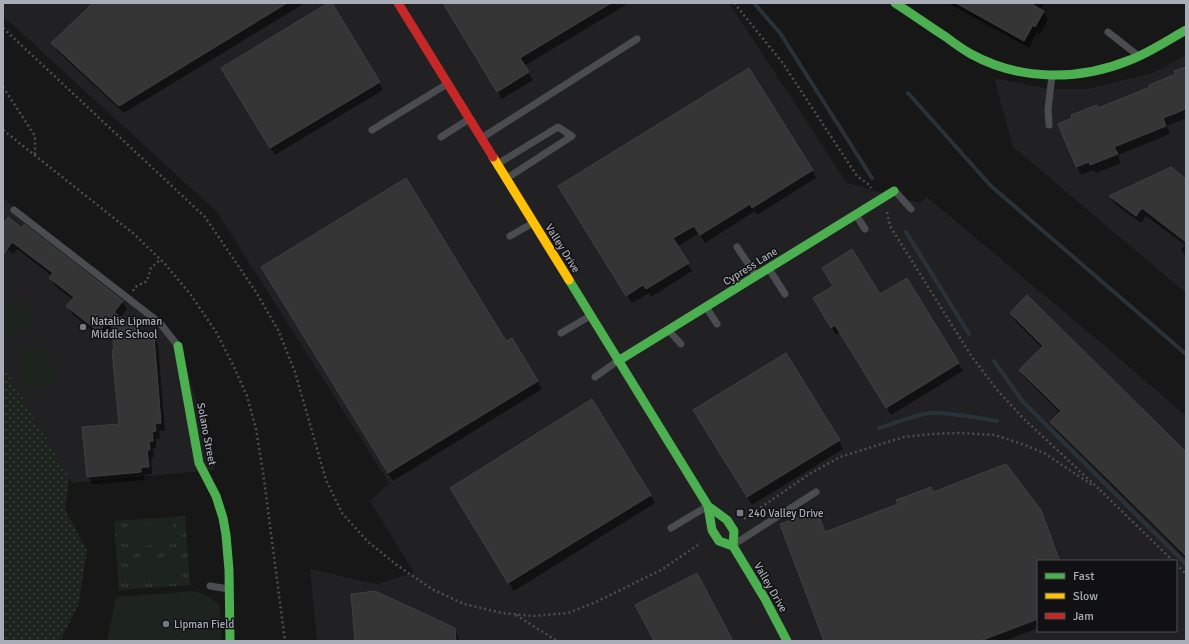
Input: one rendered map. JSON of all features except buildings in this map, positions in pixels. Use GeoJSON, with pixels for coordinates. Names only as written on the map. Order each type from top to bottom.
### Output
{"type":"FeatureCollection","features":[{"type":"Feature","properties":{"kind":"street","name":"Valley Drive"},"geometry":{"type":"LineString","coordinates":[[398,3],[708,506],[727,520],[734,531],[733,546],[769,605],[787,641]]}},
{"type":"Feature","properties":{"kind":"street"},"geometry":{"type":"LineString","coordinates":[[895,3],[971,54],[996,66],[1023,73],[1052,76],[1080,74],[1106,69],[1131,60],[1186,30]]}},
{"type":"Feature","properties":{"kind":"street","name":"Cypress Lane"},"geometry":{"type":"LineString","coordinates":[[618,361],[894,191]]}},
{"type":"Feature","properties":{"kind":"street","name":"Solano Street"},"geometry":{"type":"LineString","coordinates":[[178,346],[199,463],[203,474],[218,501],[226,532],[230,563],[230,641]]}},
{"type":"Feature","properties":{"kind":"street","name":"Valley Drive"},"geometry":{"type":"LineString","coordinates":[[708,506],[714,534],[719,541],[733,546]]}},
{"type":"Feature","properties":{"kind":"lane"},"geometry":{"type":"LineString","coordinates":[[1108,32],[1138,55]]}},
{"type":"Feature","properties":{"kind":"lane"},"geometry":{"type":"LineString","coordinates":[[481,138],[637,39]]}},
{"type":"Feature","properties":{"kind":"lane"},"geometry":{"type":"LineString","coordinates":[[1049,125],[1048,109],[1052,76]]}},
{"type":"Feature","properties":{"kind":"lane"},"geometry":{"type":"LineString","coordinates":[[372,130],[447,84]]}},
{"type":"Feature","properties":{"kind":"lane"},"geometry":{"type":"LineString","coordinates":[[441,137],[469,119]]}},
{"type":"Feature","properties":{"kind":"lane"},"geometry":{"type":"LineString","coordinates":[[497,164],[558,127],[572,136],[506,178]]}},
{"type":"Feature","properties":{"kind":"lane"},"geometry":{"type":"LineString","coordinates":[[894,191],[911,208]]}},
{"type":"Feature","properties":{"kind":"lane"},"geometry":{"type":"LineString","coordinates":[[14,210],[160,323],[178,346]]}},
{"type":"Feature","properties":{"kind":"lane"},"geometry":{"type":"LineString","coordinates":[[856,214],[865,229]]}},
{"type":"Feature","properties":{"kind":"lane"},"geometry":{"type":"LineString","coordinates":[[510,236],[533,223]]}},
{"type":"Feature","properties":{"kind":"lane"},"geometry":{"type":"LineString","coordinates":[[737,247],[757,276]]}},
{"type":"Feature","properties":{"kind":"lane"},"geometry":{"type":"LineString","coordinates":[[769,268],[785,294]]}},
{"type":"Feature","properties":{"kind":"lane"},"geometry":{"type":"LineString","coordinates":[[706,307],[717,324]]}},
{"type":"Feature","properties":{"kind":"lane"},"geometry":{"type":"LineString","coordinates":[[561,333],[591,316]]}},
{"type":"Feature","properties":{"kind":"lane"},"geometry":{"type":"LineString","coordinates":[[669,330],[681,344]]}},
{"type":"Feature","properties":{"kind":"lane"},"geometry":{"type":"LineString","coordinates":[[595,377],[618,361]]}},
{"type":"Feature","properties":{"kind":"lane"},"geometry":{"type":"LineString","coordinates":[[733,546],[816,492]]}},
{"type":"Feature","properties":{"kind":"lane"},"geometry":{"type":"LineString","coordinates":[[671,528],[708,506]]}},
{"type":"Feature","properties":{"kind":"lane"},"geometry":{"type":"LineString","coordinates":[[210,586],[229,589]]}},
{"type":"Feature","properties":{"kind":"path"},"geometry":{"type":"LineString","coordinates":[[734,3],[782,62],[857,176],[868,184],[880,200],[888,213],[890,226],[972,357],[998,391],[1023,418],[1101,491],[1171,560]]}},
{"type":"Feature","properties":{"kind":"path"},"geometry":{"type":"LineString","coordinates":[[3,28],[205,217],[256,292],[278,330],[295,372],[326,480],[342,513],[367,541],[398,566],[432,589],[464,604],[502,614],[534,616],[568,613],[596,602],[661,570],[707,539]]}},
{"type":"Feature","properties":{"kind":"path"},"geometry":{"type":"LineString","coordinates":[[3,87],[35,136],[35,155]]}},
{"type":"Feature","properties":{"kind":"path"},"geometry":{"type":"LineString","coordinates":[[128,298],[135,287],[147,281],[151,268],[161,260]]}},
{"type":"Feature","properties":{"kind":"path"},"geometry":{"type":"LineString","coordinates":[[743,520],[811,473],[840,457],[904,437],[931,434],[960,433],[995,435],[1022,444],[1044,453],[1101,491]]}},
{"type":"Feature","properties":{"kind":"path"},"geometry":{"type":"LineString","coordinates":[[1177,565],[1186,574]]}},
{"type":"Feature","properties":{"kind":"path"},"geometry":{"type":"LineString","coordinates":[[515,615],[557,641]]}},
{"type":"Feature","properties":{"kind":"shaded area"},"geometry":{"type":"Polygon","coordinates":[[[3,3],[729,3],[847,183],[920,203],[927,197],[1186,416],[1186,641],[317,641],[310,569],[377,584],[414,573],[370,501],[389,483],[217,212],[3,16],[3,3]]]}},
{"type":"Feature","properties":{"kind":"shaded area"},"geometry":{"type":"Polygon","coordinates":[[[1186,55],[1186,293],[1013,147],[994,78],[1049,89],[1088,89],[1153,73],[1186,55]]]}},
{"type":"Feature","properties":{"kind":"shaded area","name":"Natalie Lipman Middle School"},"geometry":{"type":"Polygon","coordinates":[[[3,199],[129,299],[180,342],[215,470],[72,483],[3,365],[3,199]]]}},
{"type":"Feature","properties":{"kind":"green space"},"geometry":{"type":"Polygon","coordinates":[[[22,299],[33,325],[3,338],[3,307],[22,299]]]}},
{"type":"Feature","properties":{"kind":"green space"},"geometry":{"type":"Polygon","coordinates":[[[50,346],[55,387],[26,390],[22,349],[50,346]]]}},
{"type":"Feature","properties":{"kind":"green space"},"geometry":{"type":"Polygon","coordinates":[[[3,365],[69,477],[65,510],[87,551],[78,606],[60,641],[3,641],[3,365]]]}},
{"type":"Feature","properties":{"kind":"green space"},"geometry":{"type":"Polygon","coordinates":[[[185,516],[190,585],[119,590],[114,521],[185,516]]]}},
{"type":"Feature","properties":{"kind":"green space"},"geometry":{"type":"Polygon","coordinates":[[[173,523],[174,544],[128,547],[126,526],[173,523]]]}},
{"type":"Feature","properties":{"kind":"green space"},"geometry":{"type":"Polygon","coordinates":[[[175,559],[177,580],[130,583],[129,562],[175,559]]]}},
{"type":"Feature","properties":{"kind":"green space","name":"Lipman Field"},"geometry":{"type":"Polygon","coordinates":[[[196,591],[209,597],[220,606],[221,641],[107,641],[116,597],[196,591]]]}},
{"type":"Feature","properties":{"kind":"waterway"},"geometry":{"type":"LineString","coordinates":[[754,3],[780,33],[872,178]]}},
{"type":"Feature","properties":{"kind":"waterway"},"geometry":{"type":"LineString","coordinates":[[908,93],[991,186],[1186,354]]}},
{"type":"Feature","properties":{"kind":"waterway"},"geometry":{"type":"LineString","coordinates":[[906,232],[969,334]]}},
{"type":"Feature","properties":{"kind":"waterway"},"geometry":{"type":"LineString","coordinates":[[994,361],[1023,402],[1186,564]]}},
{"type":"Feature","properties":{"kind":"waterway"},"geometry":{"type":"LineString","coordinates":[[879,428],[912,417],[931,413],[956,414],[997,421]]}},
{"type":"Feature","properties":{"kind":"traffic: fast"},"geometry":{"type":"LineString","coordinates":[[895,3],[961,48],[990,63],[1009,69],[1050,75],[1091,72],[1111,67],[1144,54],[1186,30]]}},
{"type":"Feature","properties":{"kind":"traffic: fast"},"geometry":{"type":"LineString","coordinates":[[618,361],[894,191]]}},
{"type":"Feature","properties":{"kind":"traffic: fast"},"geometry":{"type":"LineString","coordinates":[[569,280],[708,506],[712,530],[719,541],[733,546]]}},
{"type":"Feature","properties":{"kind":"traffic: fast"},"geometry":{"type":"LineString","coordinates":[[178,346],[199,463],[216,496],[223,518],[226,535],[229,570],[230,641]]}},
{"type":"Feature","properties":{"kind":"traffic: fast"},"geometry":{"type":"LineString","coordinates":[[708,506],[727,520],[734,531],[733,546],[765,599],[787,641]]}},
{"type":"Feature","properties":{"kind":"traffic: slow"},"geometry":{"type":"LineString","coordinates":[[493,157],[569,280]]}},
{"type":"Feature","properties":{"kind":"traffic: jam"},"geometry":{"type":"LineString","coordinates":[[398,3],[493,157]]}},
{"type":"Feature","properties":{"kind":"place","name":"Natalie Lipman Middle School"},"geometry":{"type":"Point","coordinates":[83,327]}},
{"type":"Feature","properties":{"kind":"place","name":"240 Valley Drive"},"geometry":{"type":"Point","coordinates":[740,513]}},
{"type":"Feature","properties":{"kind":"place","name":"Lipman Field"},"geometry":{"type":"Point","coordinates":[166,624]}}]}
